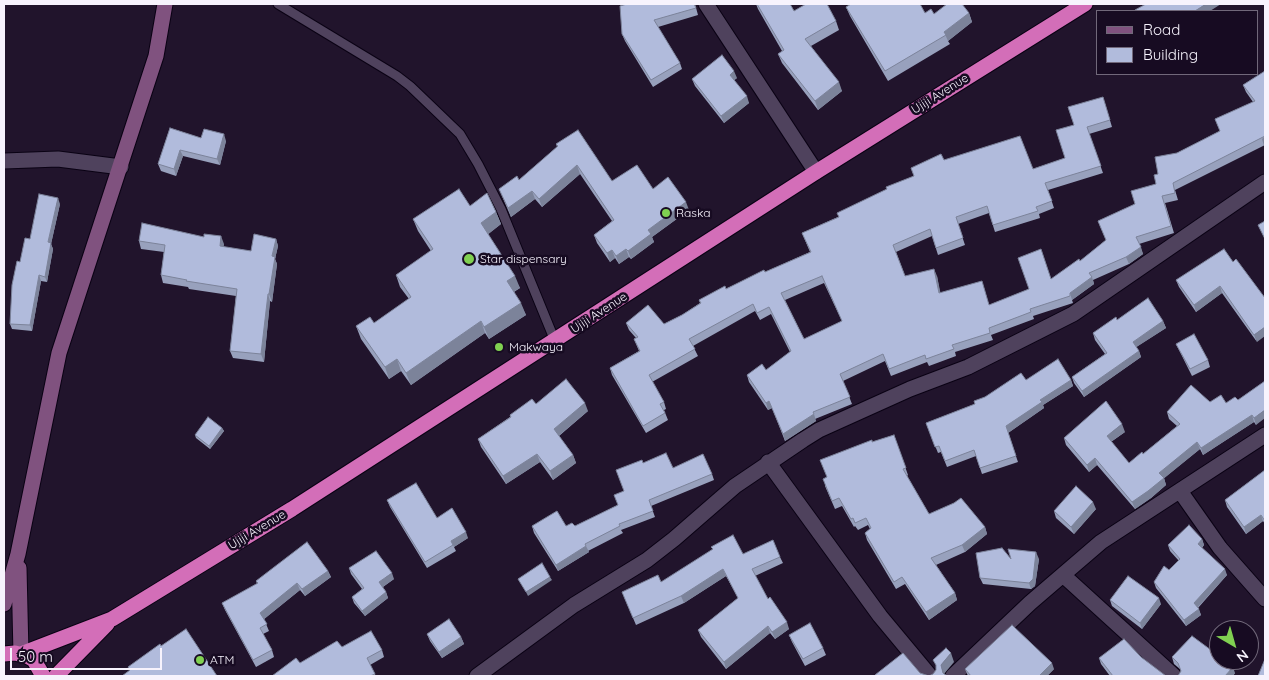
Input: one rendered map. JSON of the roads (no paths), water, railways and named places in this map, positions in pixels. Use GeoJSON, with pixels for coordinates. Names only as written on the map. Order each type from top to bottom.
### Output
{"type":"FeatureCollection","features":[{"type":"Feature","properties":{"kind":"highway","name":"Ujiji Avenue"},"geometry":{"type":"LineString","coordinates":[[112,619],[292,509],[816,172],[1084,4]]}},
{"type":"Feature","properties":{"kind":"highway"},"geometry":{"type":"LineString","coordinates":[[4,654],[21,654],[112,619]]}},
{"type":"Feature","properties":{"kind":"highway"},"geometry":{"type":"LineString","coordinates":[[56,676],[112,619]]}},
{"type":"Feature","properties":{"kind":"highway"},"geometry":{"type":"LineString","coordinates":[[21,654],[34,660],[41,669],[43,676]]}},
{"type":"Feature","properties":{"kind":"main road"},"geometry":{"type":"LineString","coordinates":[[4,604],[18,554],[60,352],[156,56],[166,4]]}},
{"type":"Feature","properties":{"kind":"main road"},"geometry":{"type":"LineString","coordinates":[[18,554],[21,654]]}},
{"type":"Feature","properties":{"kind":"street"},"geometry":{"type":"LineString","coordinates":[[706,4],[816,172]]}},
{"type":"Feature","properties":{"kind":"street"},"geometry":{"type":"LineString","coordinates":[[4,161],[58,159],[121,167]]}},
{"type":"Feature","properties":{"kind":"street"},"geometry":{"type":"LineString","coordinates":[[477,676],[574,605],[647,560],[735,486],[768,462],[820,430],[910,389],[968,367],[1073,314],[1265,182]]}},
{"type":"Feature","properties":{"kind":"street"},"geometry":{"type":"LineString","coordinates":[[953,676],[1030,603],[1101,542],[1265,435]]}},
{"type":"Feature","properties":{"kind":"street"},"geometry":{"type":"LineString","coordinates":[[768,462],[880,616],[930,676]]}},
{"type":"Feature","properties":{"kind":"street"},"geometry":{"type":"LineString","coordinates":[[1180,491],[1220,548],[1265,599]]}},
{"type":"Feature","properties":{"kind":"street"},"geometry":{"type":"LineString","coordinates":[[1063,575],[1174,676]]}},
{"type":"Feature","properties":{"kind":"lane"},"geometry":{"type":"LineString","coordinates":[[278,4],[397,76],[460,134],[501,209],[555,341]]}},
{"type":"Feature","properties":{"kind":"place","name":"Raska"},"geometry":{"type":"Point","coordinates":[666,213]}},
{"type":"Feature","properties":{"kind":"place","name":"Star dispensary"},"geometry":{"type":"Point","coordinates":[469,259]}},
{"type":"Feature","properties":{"kind":"place","name":"Makwaya"},"geometry":{"type":"Point","coordinates":[499,347]}},
{"type":"Feature","properties":{"kind":"place","name":"ATM"},"geometry":{"type":"Point","coordinates":[200,660]}}]}
